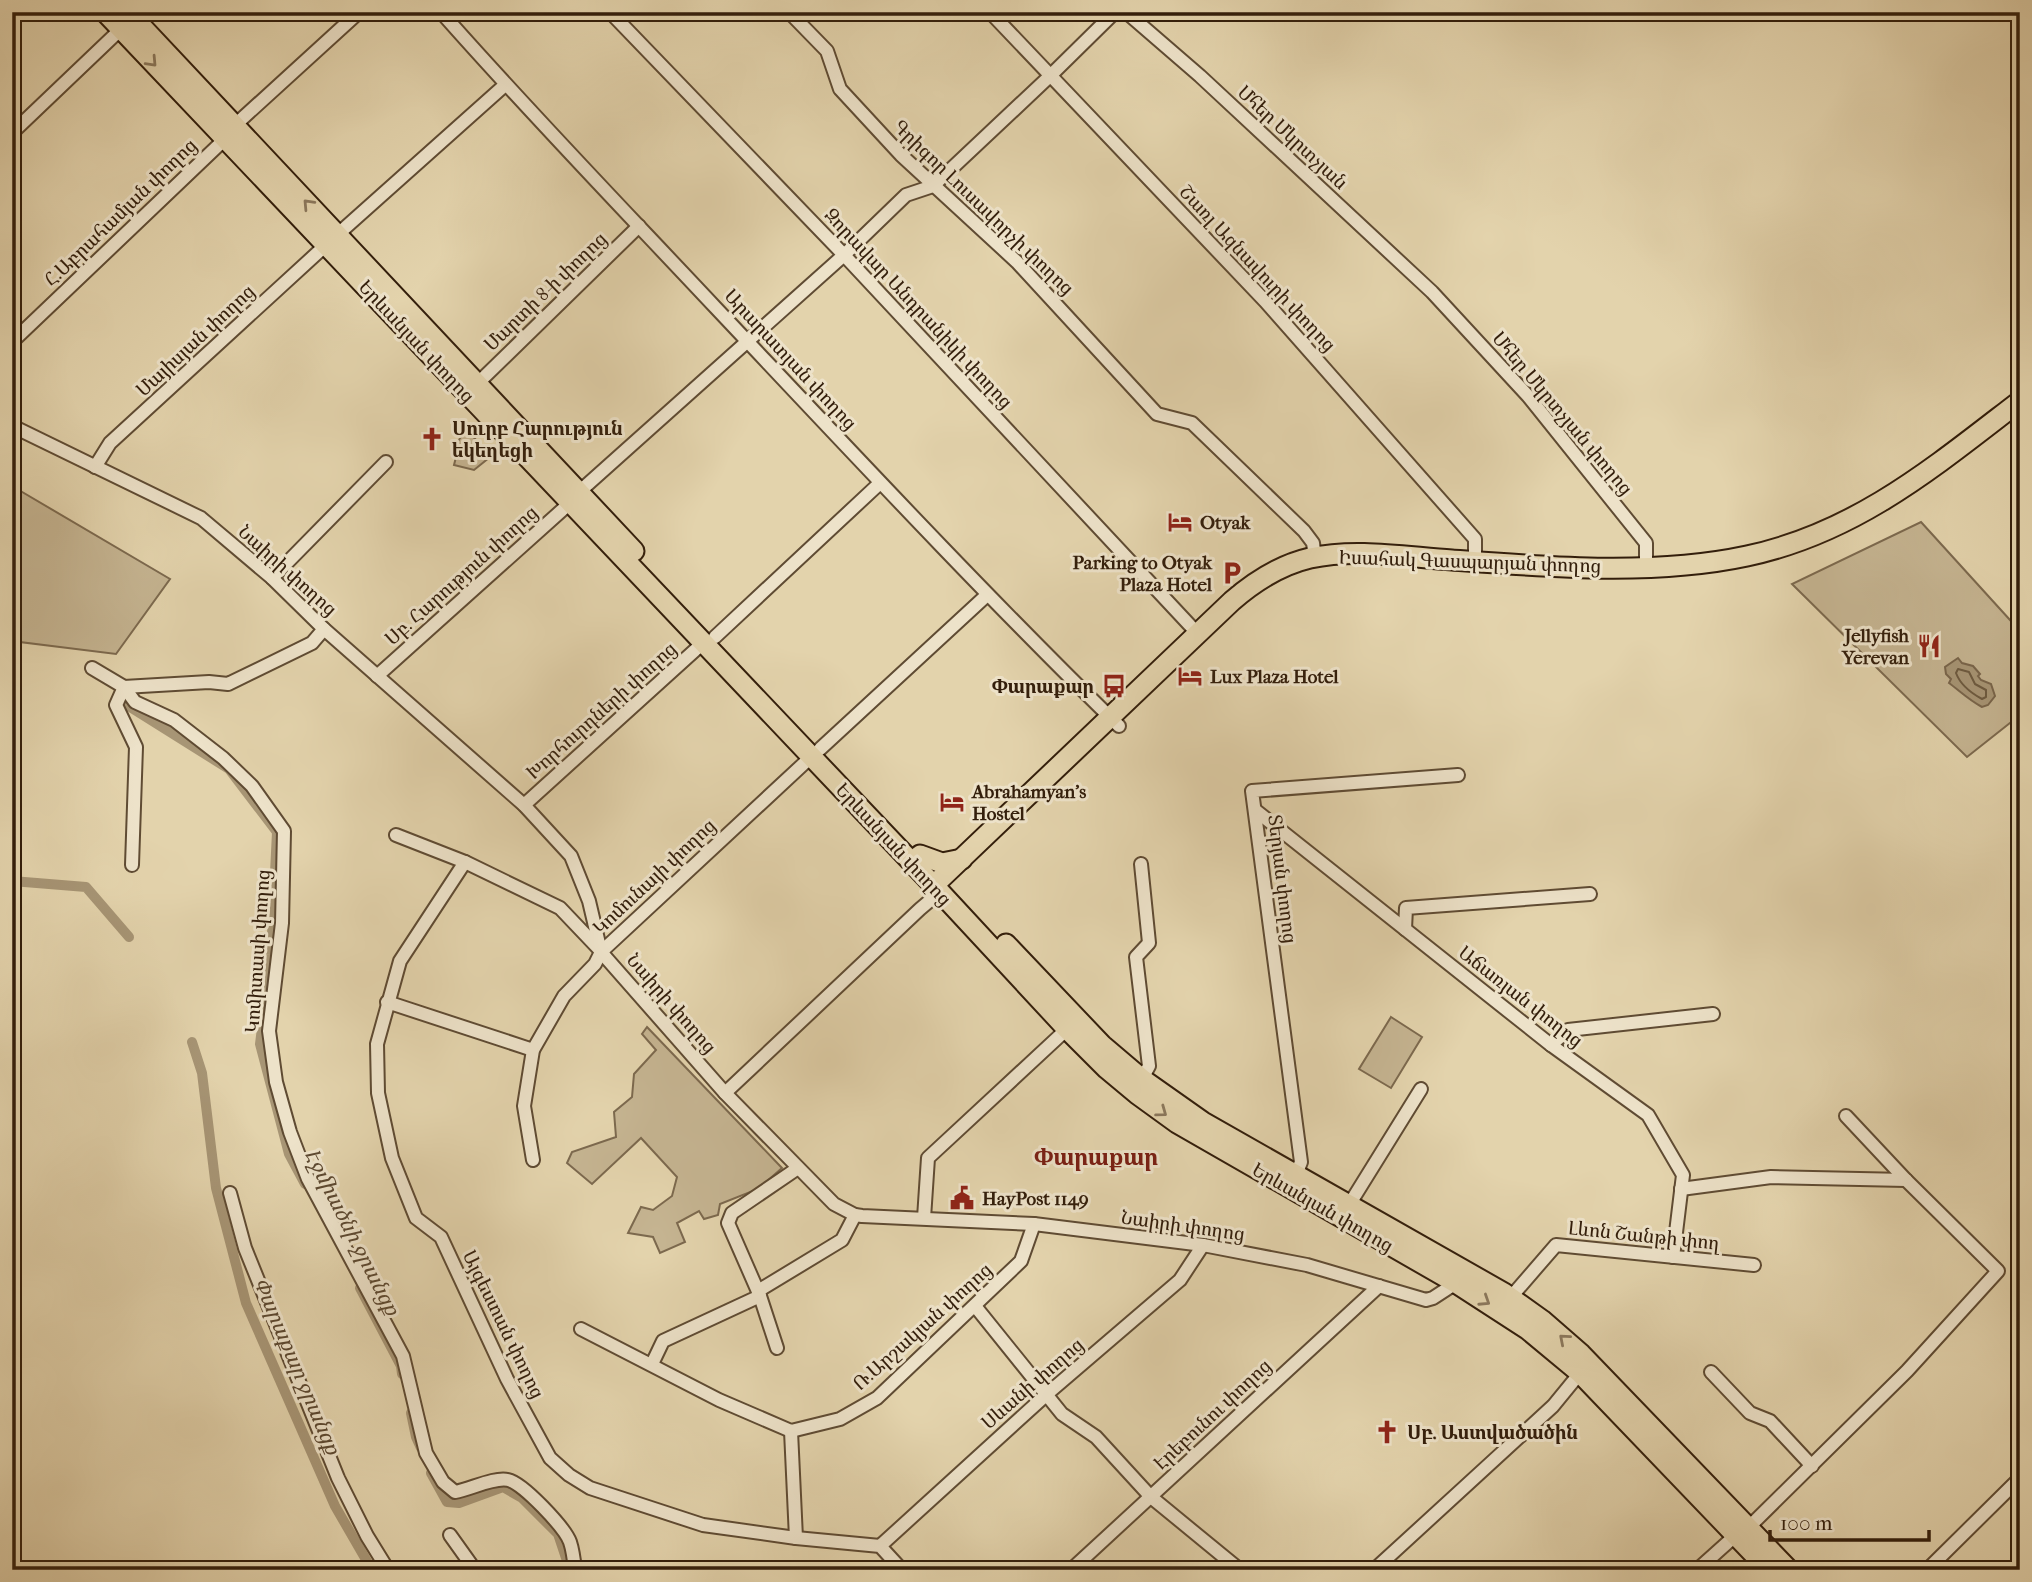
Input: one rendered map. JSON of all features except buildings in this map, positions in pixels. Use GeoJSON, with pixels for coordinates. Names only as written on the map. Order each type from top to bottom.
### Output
{"type":"FeatureCollection","features":[{"type":"Feature","properties":{"kind":"main road","name":"Երևանյան փողոց"},"geometry":{"type":"LineString","coordinates":[[105,12],[131,18],[229,132],[816,753],[1067,1029],[1107,1069],[1177,1123],[1456,1283],[1527,1329],[1580,1373],[1742,1531],[1789,1570]]}},
{"type":"Feature","properties":{"kind":"main road","name":"Երևանյան փողոց"},"geometry":{"type":"LineString","coordinates":[[332,240],[477,384],[575,498]]}},
{"type":"Feature","properties":{"kind":"main road","name":"Իսահակ Գասպարյան փողոց"},"geometry":{"type":"LineString","coordinates":[[939,889],[975,864],[1232,601],[1258,580],[1287,565],[1315,557],[1348,554],[1475,562],[1646,567],[1686,566],[1748,556],[1827,531],[1864,513],[1899,492],[2020,401]]}},
{"type":"Feature","properties":{"kind":"main road","name":"Իսահակ Գասպարյան փողոց"},"geometry":{"type":"LineString","coordinates":[[939,889],[962,859],[1253,598],[1270,586],[1298,574],[1348,567],[1649,580],[1740,570],[1805,552],[1875,521],[1937,480],[2020,417]]}},
{"type":"Feature","properties":{"kind":"main road","name":"Երևանյան փողոց"},"geometry":{"type":"LineString","coordinates":[[816,753],[920,855],[939,889],[1102,1045],[1142,1079],[1203,1122],[1511,1297],[1542,1320],[1581,1354],[1742,1531],[1769,1570]]}},
{"type":"Feature","properties":{"kind":"main road"},"geometry":{"type":"LineString","coordinates":[[920,855],[942,863],[962,859]]}},
{"type":"Feature","properties":{"kind":"street","name":"Հ.Աբրահամյան փողոց"},"geometry":{"type":"LineString","coordinates":[[12,342],[229,132],[359,12]]}},
{"type":"Feature","properties":{"kind":"street","name":"Արարատյան փողոց"},"geometry":{"type":"LineString","coordinates":[[441,12],[505,85],[880,483],[1115,722]]}},
{"type":"Feature","properties":{"kind":"street","name":"Զորավար Անդրանիկի փողոց"},"geometry":{"type":"LineString","coordinates":[[610,12],[844,255],[1198,634]]}},
{"type":"Feature","properties":{"kind":"street","name":"Գրիգոր Լուսավորչի փողոց"},"geometry":{"type":"LineString","coordinates":[[789,12],[827,51],[840,89],[901,155],[1017,262],[1157,414],[1192,423],[1295,522],[1313,543],[1315,557]]}},
{"type":"Feature","properties":{"kind":"street","name":"Շառլ Ազնավուրի փողոց"},"geometry":{"type":"LineString","coordinates":[[990,12],[1265,301],[1466,528],[1475,539],[1475,562]]}},
{"type":"Feature","properties":{"kind":"street","name":"Սբ. Հարություն փողոց"},"geometry":{"type":"LineString","coordinates":[[377,676],[844,255],[906,194],[933,186],[1115,12]]}},
{"type":"Feature","properties":{"kind":"street","name":"Մհեր Մկրտչյան"},"geometry":{"type":"LineString","coordinates":[[1126,12],[1200,76],[1432,292]]}},
{"type":"Feature","properties":{"kind":"street"},"geometry":{"type":"LineString","coordinates":[[12,133],[131,18]]}},
{"type":"Feature","properties":{"kind":"street","name":"Մայիսյան փողոց"},"geometry":{"type":"LineString","coordinates":[[95,467],[110,443],[505,85]]}},
{"type":"Feature","properties":{"kind":"street","name":"Մարտի 8-ի փողոց"},"geometry":{"type":"LineString","coordinates":[[477,384],[639,226]]}},
{"type":"Feature","properties":{"kind":"street","name":"Մհեր Մկրտչյան փողոց"},"geometry":{"type":"LineString","coordinates":[[1432,292],[1528,396],[1646,543],[1646,567]]}},
{"type":"Feature","properties":{"kind":"street","name":"Նաիրի փողոց"},"geometry":{"type":"LineString","coordinates":[[12,426],[201,518],[272,578],[324,629],[524,805],[571,856],[589,901],[601,952],[725,1093],[834,1204],[855,1215],[1034,1224],[1203,1245],[1307,1265],[1430,1300],[1456,1283]]}},
{"type":"Feature","properties":{"kind":"street"},"geometry":{"type":"LineString","coordinates":[[272,578],[387,462]]}},
{"type":"Feature","properties":{"kind":"street","name":"Խորհուրդների փողոց"},"geometry":{"type":"LineString","coordinates":[[524,805],[880,483]]}},
{"type":"Feature","properties":{"kind":"street","name":"Կոմունայի փողոց"},"geometry":{"type":"LineString","coordinates":[[533,1160],[524,1106],[533,1050],[565,996],[595,964],[601,952],[987,594]]}},
{"type":"Feature","properties":{"kind":"street"},"geometry":{"type":"LineString","coordinates":[[132,865],[136,747],[116,705],[124,687],[209,682],[228,684],[312,643],[324,629]]}},
{"type":"Feature","properties":{"kind":"street","name":"Կոմիտասի փողոց"},"geometry":{"type":"LineString","coordinates":[[92,668],[124,687],[135,702],[174,720],[223,758],[252,786],[284,831],[282,923],[269,1031],[276,1082],[290,1132],[308,1179],[403,1356],[426,1452],[443,1482],[455,1492],[496,1480],[511,1480],[536,1500],[569,1540],[575,1570]]}},
{"type":"Feature","properties":{"kind":"street","name":"Տերյան փողոց"},"geometry":{"type":"LineString","coordinates":[[1296,1175],[1301,1162],[1252,792],[1458,775]]}},
{"type":"Feature","properties":{"kind":"street","name":"Աճառյան փողոց"},"geometry":{"type":"LineString","coordinates":[[1255,810],[1551,1045],[1648,1115],[1683,1175],[1672,1257]]}},
{"type":"Feature","properties":{"kind":"street"},"geometry":{"type":"LineString","coordinates":[[396,835],[465,862],[559,908],[601,952]]}},
{"type":"Feature","properties":{"kind":"street","name":"Այգեստան փողոց"},"geometry":{"type":"LineString","coordinates":[[465,862],[400,961],[377,1044],[378,1093],[392,1158],[416,1218],[441,1237],[507,1380],[550,1458],[569,1475],[590,1488],[703,1525],[880,1546]]}},
{"type":"Feature","properties":{"kind":"street"},"geometry":{"type":"LineString","coordinates":[[1141,864],[1149,943],[1136,957],[1149,1066],[1142,1079]]}},
{"type":"Feature","properties":{"kind":"street","name":"Իսահակ Գասպարյան փողոց"},"geometry":{"type":"LineString","coordinates":[[725,1093],[939,889]]}},
{"type":"Feature","properties":{"kind":"street"},"geometry":{"type":"LineString","coordinates":[[1405,929],[1406,908],[1590,894]]}},
{"type":"Feature","properties":{"kind":"street"},"geometry":{"type":"LineString","coordinates":[[387,1002],[533,1050]]}},
{"type":"Feature","properties":{"kind":"street"},"geometry":{"type":"LineString","coordinates":[[1551,1045],[1568,1030],[1713,1014]]}},
{"type":"Feature","properties":{"kind":"street"},"geometry":{"type":"LineString","coordinates":[[923,1218],[928,1158],[1067,1029]]}},
{"type":"Feature","properties":{"kind":"street"},"geometry":{"type":"LineString","coordinates":[[1349,1205],[1421,1089]]}},
{"type":"Feature","properties":{"kind":"street"},"geometry":{"type":"LineString","coordinates":[[1697,1570],[1812,1465],[1907,1371],[1997,1271],[1846,1116]]}},
{"type":"Feature","properties":{"kind":"street"},"geometry":{"type":"LineString","coordinates":[[777,1348],[759,1293],[729,1223],[732,1213],[798,1168]]}},
{"type":"Feature","properties":{"kind":"street"},"geometry":{"type":"LineString","coordinates":[[1681,1189],[1771,1177],[1906,1180]]}},
{"type":"Feature","properties":{"kind":"street"},"geometry":{"type":"LineString","coordinates":[[230,1193],[245,1248],[333,1465],[367,1536],[388,1570]]}},
{"type":"Feature","properties":{"kind":"street"},"geometry":{"type":"LineString","coordinates":[[652,1364],[663,1341],[759,1293],[842,1240],[855,1215]]}},
{"type":"Feature","properties":{"kind":"street","name":"Ռ.Արշակյան փողոց"},"geometry":{"type":"LineString","coordinates":[[791,1431],[841,1419],[877,1398],[1021,1261],[1034,1224]]}},
{"type":"Feature","properties":{"kind":"street","name":"Սևանի փողոց"},"geometry":{"type":"LineString","coordinates":[[880,1546],[1047,1394],[1180,1280],[1203,1245]]}},
{"type":"Feature","properties":{"kind":"street","name":"Լևոն Շանթի փող"},"geometry":{"type":"LineString","coordinates":[[1511,1297],[1556,1245],[1755,1265]]}},
{"type":"Feature","properties":{"kind":"street","name":"Էրեբունու փողոց"},"geometry":{"type":"LineString","coordinates":[[1071,1570],[1379,1286]]}},
{"type":"Feature","properties":{"kind":"street"},"geometry":{"type":"LineString","coordinates":[[975,1306],[1062,1414],[1096,1437],[1151,1497],[1240,1570]]}},
{"type":"Feature","properties":{"kind":"street"},"geometry":{"type":"LineString","coordinates":[[581,1329],[719,1400],[791,1431],[796,1538]]}},
{"type":"Feature","properties":{"kind":"street"},"geometry":{"type":"LineString","coordinates":[[1711,1372],[1750,1413],[1770,1421],[1812,1465]]}},
{"type":"Feature","properties":{"kind":"street"},"geometry":{"type":"LineString","coordinates":[[1374,1570],[1553,1406],[1580,1373]]}},
{"type":"Feature","properties":{"kind":"street"},"geometry":{"type":"LineString","coordinates":[[1927,1570],[2020,1478]]}},
{"type":"Feature","properties":{"kind":"street"},"geometry":{"type":"LineString","coordinates":[[450,1535],[475,1570]]}},
{"type":"Feature","properties":{"kind":"street"},"geometry":{"type":"LineString","coordinates":[[880,1546],[902,1570]]}},
{"type":"Feature","properties":{"kind":"shaded area"},"geometry":{"type":"Polygon","coordinates":[[[467,429],[490,457],[474,470],[454,465],[456,457],[452,449],[467,429]]]}},
{"type":"Feature","properties":{"kind":"shaded area"},"geometry":{"type":"Polygon","coordinates":[[[12,486],[170,579],[116,654],[12,641],[12,486]]]}},
{"type":"Feature","properties":{"kind":"shaded area"},"geometry":{"type":"Polygon","coordinates":[[[1921,522],[2020,631],[2020,715],[1967,757],[1792,584],[1921,522]]]}},
{"type":"Feature","properties":{"kind":"shaded area"},"geometry":{"type":"Polygon","coordinates":[[[1391,1017],[1422,1037],[1391,1088],[1359,1069],[1391,1017]]]}},
{"type":"Feature","properties":{"kind":"shaded area"},"geometry":{"type":"Polygon","coordinates":[[[647,1027],[782,1168],[758,1189],[720,1204],[718,1215],[704,1219],[699,1211],[677,1223],[685,1242],[660,1253],[653,1237],[628,1233],[641,1207],[653,1210],[672,1196],[677,1177],[641,1138],[592,1184],[567,1163],[572,1152],[616,1137],[614,1112],[632,1097],[634,1074],[656,1050],[642,1034],[647,1027]]]}},
{"type":"Feature","properties":{"kind":"water"},"geometry":{"type":"Polygon","coordinates":[[[1958,658],[1962,663],[1973,666],[1980,674],[1978,676],[1981,680],[1991,684],[1995,696],[1988,705],[1982,707],[1949,683],[1951,679],[1946,674],[1945,667],[1958,658]]]}},
{"type":"Feature","properties":{"kind":"waterway","name":"Էջմիածնի ջրանցք"},"geometry":{"type":"LineString","coordinates":[[127,705],[229,769],[277,832],[271,955],[260,1044],[289,1154],[305,1184]]}},
{"type":"Feature","properties":{"kind":"waterway","name":"Փարաքար ջրանցք"},"geometry":{"type":"LineString","coordinates":[[12,881],[86,887],[129,937]]}},
{"type":"Feature","properties":{"kind":"waterway","name":"Փարաքար ջրանցք"},"geometry":{"type":"LineString","coordinates":[[192,1042],[202,1073],[216,1188],[246,1303],[335,1506],[372,1570]]}},
{"type":"Feature","properties":{"kind":"waterway","name":"Էջմիածնի ջրանցք"},"geometry":{"type":"LineString","coordinates":[[360,1288],[401,1366],[402,1374]]}},
{"type":"Feature","properties":{"kind":"waterway","name":"Էջմիածնի ջրանցք"},"geometry":{"type":"LineString","coordinates":[[411,1413],[421,1448]]}},
{"type":"Feature","properties":{"kind":"waterway","name":"Էջմիածնի ջրանցք"},"geometry":{"type":"LineString","coordinates":[[431,1473],[447,1502],[459,1503],[503,1487],[522,1498],[558,1534],[570,1570]]}},
{"type":"Feature","properties":{"kind":"place","name":"Սուրբ Հարություն եկեղեցի"},"geometry":{"type":"Point","coordinates":[432,439]}},
{"type":"Feature","properties":{"kind":"place","name":"Otyak"},"geometry":{"type":"Point","coordinates":[1180,522]}},
{"type":"Feature","properties":{"kind":"place","name":"Parking to Otyak Plaza Hotel"},"geometry":{"type":"Point","coordinates":[1232,573]}},
{"type":"Feature","properties":{"kind":"place","name":"Jellyfish Yerevan"},"geometry":{"type":"Point","coordinates":[1929,646]}},
{"type":"Feature","properties":{"kind":"place","name":"Lux Plaza Hotel"},"geometry":{"type":"Point","coordinates":[1190,676]}},
{"type":"Feature","properties":{"kind":"place","name":"Փարաքար"},"geometry":{"type":"Point","coordinates":[1114,686]}},
{"type":"Feature","properties":{"kind":"place","name":"Abrahamyan's Hostel"},"geometry":{"type":"Point","coordinates":[952,802]}},
{"type":"Feature","properties":{"kind":"place","name":"HayPost 1149"},"geometry":{"type":"Point","coordinates":[962,1198]}},
{"type":"Feature","properties":{"kind":"place","name":"Սբ. Աստվածածին"},"geometry":{"type":"Point","coordinates":[1387,1432]}},
{"type":"Feature","properties":{"kind":"district","name":"Փարաքար"},"geometry":{"type":"Point","coordinates":[1096,1157]}}]}
